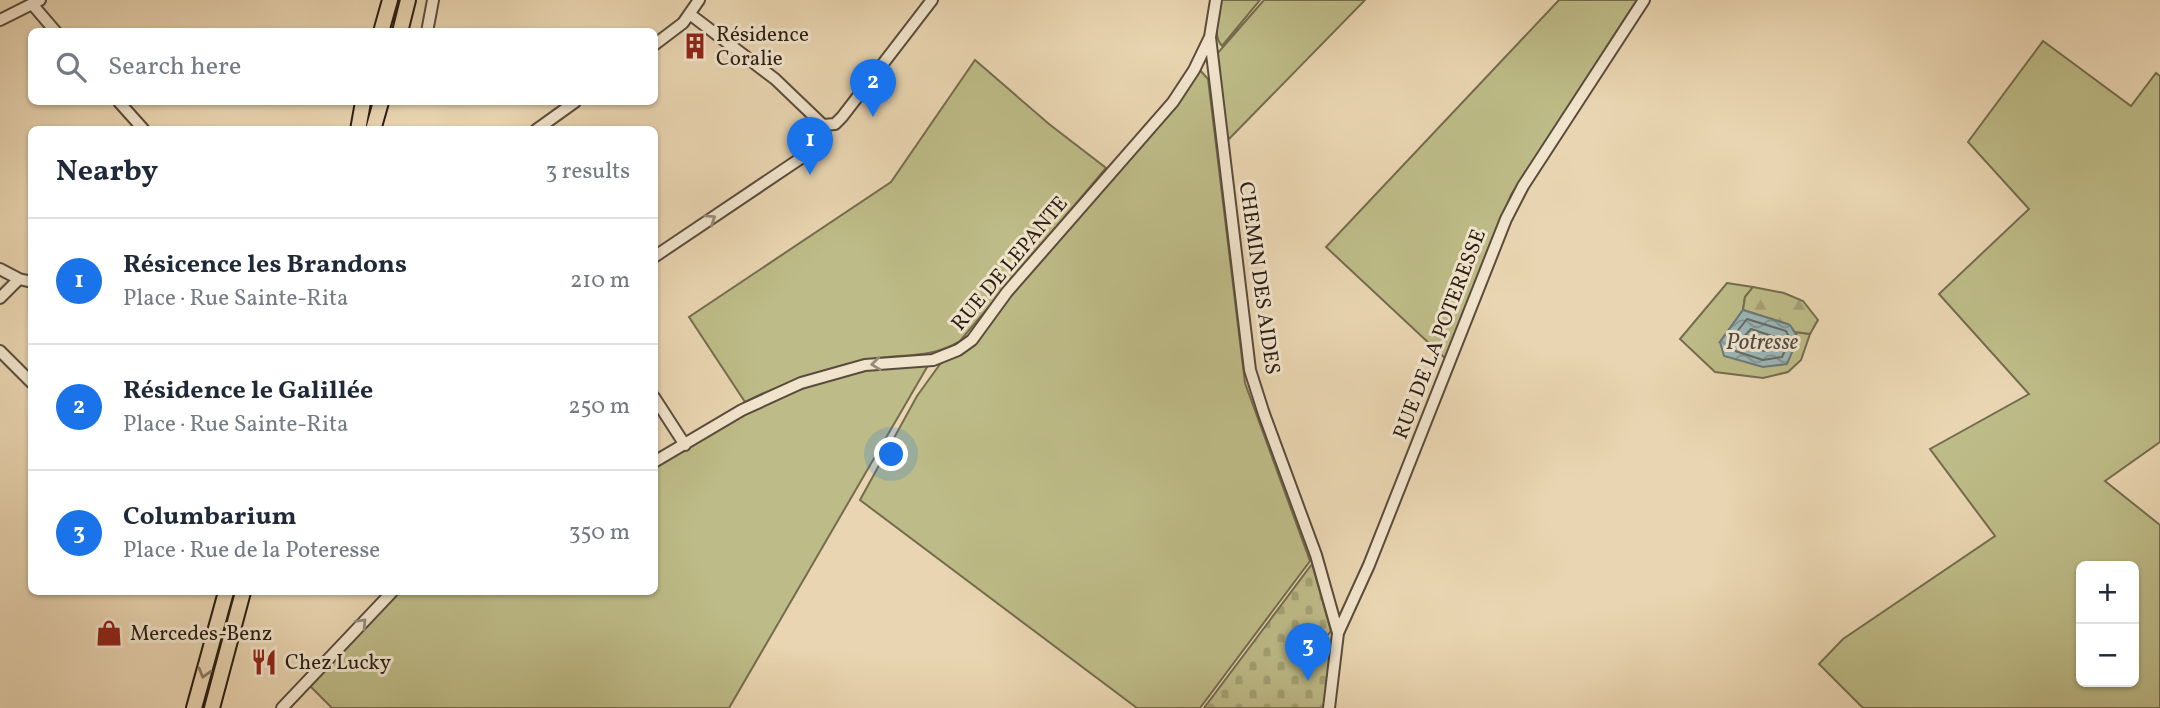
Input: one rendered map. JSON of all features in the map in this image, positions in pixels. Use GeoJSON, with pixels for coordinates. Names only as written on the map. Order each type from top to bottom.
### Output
{"type":"FeatureCollection","features":[{"type":"Feature","properties":{"kind":"main road"},"geometry":{"type":"LineString","coordinates":[[382,28],[390,0]]}},
{"type":"Feature","properties":{"kind":"main road"},"geometry":{"type":"LineString","coordinates":[[401,28],[408,0]]}},
{"type":"Feature","properties":{"kind":"main road"},"geometry":{"type":"LineString","coordinates":[[359,126],[362,105]]}},
{"type":"Feature","properties":{"kind":"main road"},"geometry":{"type":"LineString","coordinates":[[374,126],[380,105]]}},
{"type":"Feature","properties":{"kind":"main road"},"geometry":{"type":"LineString","coordinates":[[194,708],[225,595]]}},
{"type":"Feature","properties":{"kind":"main road"},"geometry":{"type":"LineString","coordinates":[[212,708],[242,595]]}},
{"type":"Feature","properties":{"kind":"street"},"geometry":{"type":"LineString","coordinates":[[428,28],[433,0]]}},
{"type":"Feature","properties":{"kind":"street"},"geometry":{"type":"LineString","coordinates":[[658,42],[691,15],[699,0]]}},
{"type":"Feature","properties":{"kind":"street"},"geometry":{"type":"LineString","coordinates":[[823,125],[835,124],[842,117],[932,0]]}},
{"type":"Feature","properties":{"kind":"street","name":"CHEMIN DES AIDES"},"geometry":{"type":"LineString","coordinates":[[1216,0],[1210,37],[1250,370],[1316,555],[1338,633]]}},
{"type":"Feature","properties":{"kind":"street","name":"RUE DE LA POTERESSE"},"geometry":{"type":"LineString","coordinates":[[1329,708],[1338,633],[1369,565],[1506,219],[1523,186],[1644,0]]}},
{"type":"Feature","properties":{"kind":"street"},"geometry":{"type":"LineString","coordinates":[[0,20],[36,2],[53,28]]}},
{"type":"Feature","properties":{"kind":"street"},"geometry":{"type":"LineString","coordinates":[[658,254],[819,146],[825,136],[823,125],[775,79],[691,15]]}},
{"type":"Feature","properties":{"kind":"street","name":"RUE DE LEPANTE"},"geometry":{"type":"LineString","coordinates":[[658,461],[742,410],[801,383],[865,365],[943,357],[958,351],[972,340],[1007,292],[1173,102],[1194,71],[1210,37]]}},
{"type":"Feature","properties":{"kind":"street"},"geometry":{"type":"LineString","coordinates":[[122,105],[140,126]]}},
{"type":"Feature","properties":{"kind":"street"},"geometry":{"type":"LineString","coordinates":[[542,126],[571,105]]}},
{"type":"Feature","properties":{"kind":"street"},"geometry":{"type":"LineString","coordinates":[[0,269],[28,281]]}},
{"type":"Feature","properties":{"kind":"street"},"geometry":{"type":"LineString","coordinates":[[0,298],[19,279]]}},
{"type":"Feature","properties":{"kind":"street"},"geometry":{"type":"LineString","coordinates":[[0,351],[28,379]]}},
{"type":"Feature","properties":{"kind":"street"},"geometry":{"type":"LineString","coordinates":[[658,403],[685,444]]}},
{"type":"Feature","properties":{"kind":"street"},"geometry":{"type":"LineString","coordinates":[[282,708],[389,595]]}},
{"type":"Feature","properties":{"kind":"green space"},"geometry":{"type":"Polygon","coordinates":[[[1221,0],[1260,0],[1222,46],[1217,36],[1221,0]]]}},
{"type":"Feature","properties":{"kind":"green space"},"geometry":{"type":"Polygon","coordinates":[[[1264,0],[1365,0],[1227,141],[1216,55],[1264,0]]]}},
{"type":"Feature","properties":{"kind":"green space"},"geometry":{"type":"Polygon","coordinates":[[[1559,0],[1637,0],[1511,195],[1446,359],[1326,247],[1559,0]]]}},
{"type":"Feature","properties":{"kind":"green space"},"geometry":{"type":"Polygon","coordinates":[[[2043,41],[2131,106],[2156,73],[2160,76],[2160,442],[2105,481],[2160,525],[2160,708],[1863,708],[1819,664],[1843,639],[1995,536],[1930,449],[2029,394],[1939,294],[2029,209],[1968,142],[2043,41]]]}},
{"type":"Feature","properties":{"kind":"green space"},"geometry":{"type":"Polygon","coordinates":[[[975,60],[1049,124],[1106,168],[960,341],[925,354],[879,358],[836,367],[789,382],[745,402],[689,317],[891,182],[975,60]]]}},
{"type":"Feature","properties":{"kind":"green space"},"geometry":{"type":"Polygon","coordinates":[[[1199,69],[1208,79],[1245,383],[1310,561],[1200,708],[1137,708],[860,500],[917,396],[943,360],[966,347],[1199,69]]]}},
{"type":"Feature","properties":{"kind":"green space"},"geometry":{"type":"Polygon","coordinates":[[[1727,283],[1753,287],[1745,297],[1743,310],[1720,342],[1798,338],[1795,332],[1810,334],[1801,360],[1788,372],[1763,378],[1715,372],[1680,339],[1727,283]]]}},
{"type":"Feature","properties":{"kind":"green space"},"geometry":{"type":"Polygon","coordinates":[[[1753,287],[1784,293],[1803,301],[1818,320],[1810,334],[1795,332],[1788,324],[1743,310],[1745,297],[1753,287]]]}},
{"type":"Feature","properties":{"kind":"green space"},"geometry":{"type":"Polygon","coordinates":[[[930,362],[729,708],[332,708],[309,685],[393,595],[658,595],[658,464],[742,416],[787,395],[834,378],[930,362]]]}},
{"type":"Feature","properties":{"kind":"green space"},"geometry":{"type":"Polygon","coordinates":[[[1312,564],[1331,631],[1318,648],[1330,656],[1327,708],[1204,708],[1312,564]]]}},
{"type":"Feature","properties":{"kind":"water","name":"Potresse"},"geometry":{"type":"Polygon","coordinates":[[[1743,310],[1790,325],[1798,338],[1787,364],[1763,367],[1724,356],[1720,342],[1743,310]]]}},
{"type":"Feature","properties":{"kind":"place","name":"Résidence Coralie"},"geometry":{"type":"Point","coordinates":[695,46]}},
{"type":"Feature","properties":{"kind":"place","name":"Résidence le Galillée"},"geometry":{"type":"Point","coordinates":[873,117]}},
{"type":"Feature","properties":{"kind":"place","name":"Résicence les Brandons"},"geometry":{"type":"Point","coordinates":[810,175]}},
{"type":"Feature","properties":{"kind":"place","name":"Mercedes-Benz"},"geometry":{"type":"Point","coordinates":[109,633]}},
{"type":"Feature","properties":{"kind":"place","name":"Chez Lucky"},"geometry":{"type":"Point","coordinates":[264,662]}},
{"type":"Feature","properties":{"kind":"place","name":"Columbarium"},"geometry":{"type":"Point","coordinates":[1308,681]}}]}
